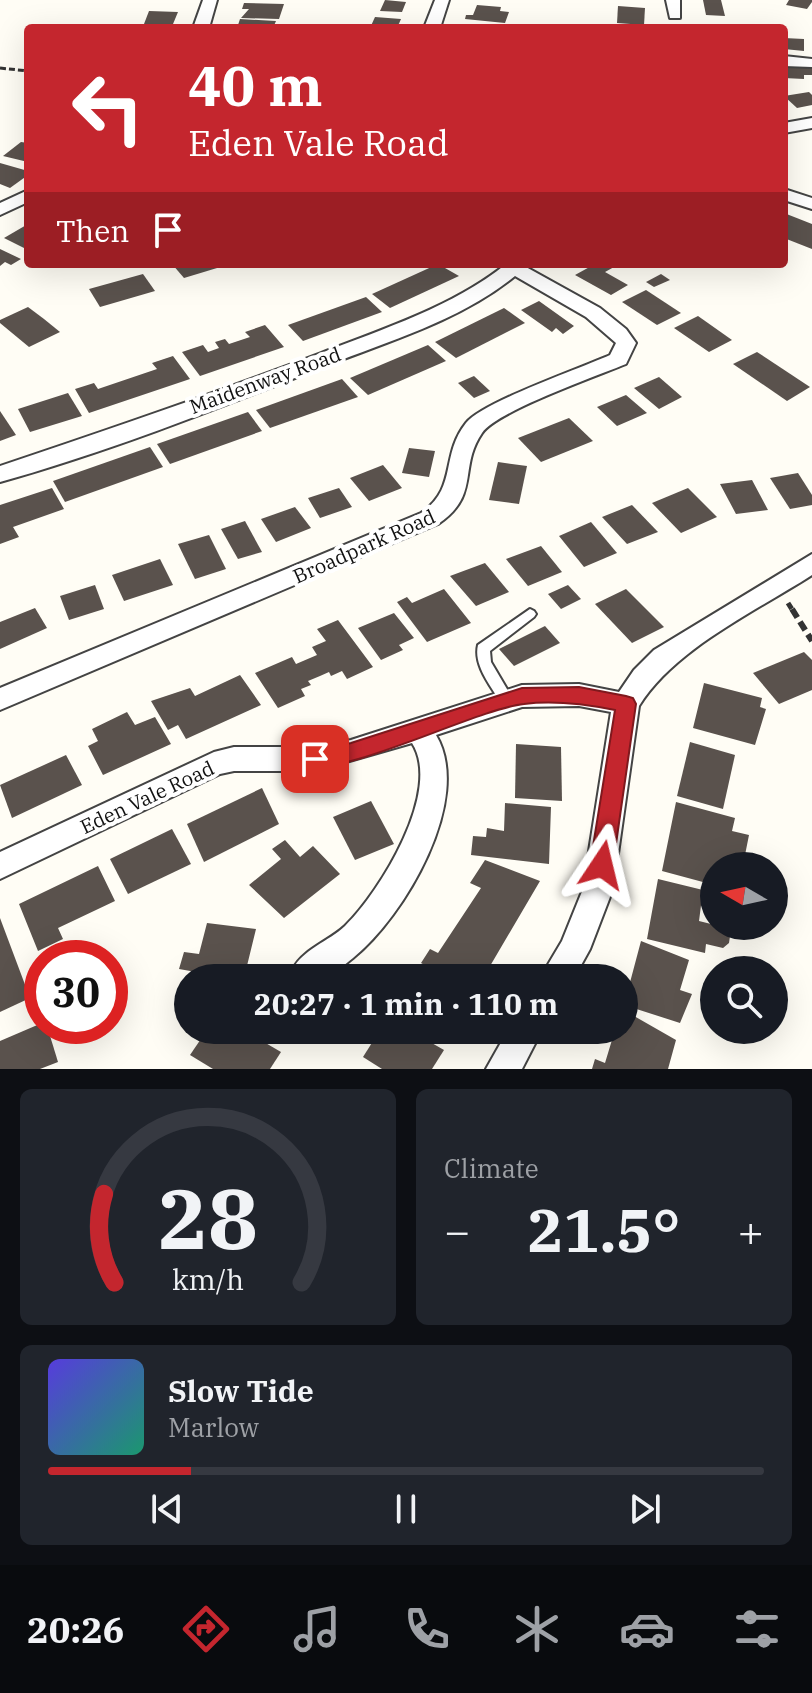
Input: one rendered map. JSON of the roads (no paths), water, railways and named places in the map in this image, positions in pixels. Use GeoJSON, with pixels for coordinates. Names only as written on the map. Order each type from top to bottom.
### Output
{"type":"FeatureCollection","features":[{"type":"Feature","properties":{"kind":"street"},"geometry":{"type":"LineString","coordinates":[[202,24],[210,0]]}},
{"type":"Feature","properties":{"kind":"street"},"geometry":{"type":"LineString","coordinates":[[433,24],[442,0]]}},
{"type":"Feature","properties":{"kind":"street"},"geometry":{"type":"LineString","coordinates":[[788,61],[810,64]]}},
{"type":"Feature","properties":{"kind":"street"},"geometry":{"type":"LineString","coordinates":[[788,127],[812,123]]}},
{"type":"Feature","properties":{"kind":"street"},"geometry":{"type":"LineString","coordinates":[[788,195],[812,204]]}},
{"type":"Feature","properties":{"kind":"street","name":"Maidenway Road"},"geometry":{"type":"LineString","coordinates":[[0,474],[318,362],[401,329],[459,302],[514,268]]}},
{"type":"Feature","properties":{"kind":"street","name":"Broadpark Road"},"geometry":{"type":"LineString","coordinates":[[0,699],[436,516],[453,497],[467,433],[475,424],[486,416],[619,359],[624,351],[626,343],[616,330],[520,268]]}},
{"type":"Feature","properties":{"kind":"street"},"geometry":{"type":"LineString","coordinates":[[565,964],[574,949],[598,889],[626,704],[643,677],[663,657],[812,563]]}},
{"type":"Feature","properties":{"kind":"street","name":"Eden Vale Road"},"geometry":{"type":"LineString","coordinates":[[0,866],[214,764],[234,759],[315,759],[351,751],[522,696],[554,694],[626,704]]}},
{"type":"Feature","properties":{"kind":"street"},"geometry":{"type":"LineString","coordinates":[[320,964],[363,932],[416,852],[426,818],[434,770],[432,752],[418,730]]}},
{"type":"Feature","properties":{"kind":"street"},"geometry":{"type":"LineString","coordinates":[[503,1069],[518,1044]]}},
{"type":"Feature","properties":{"kind":"lane"},"geometry":{"type":"LineString","coordinates":[[507,701],[484,663],[483,649],[530,614]]}}]}
